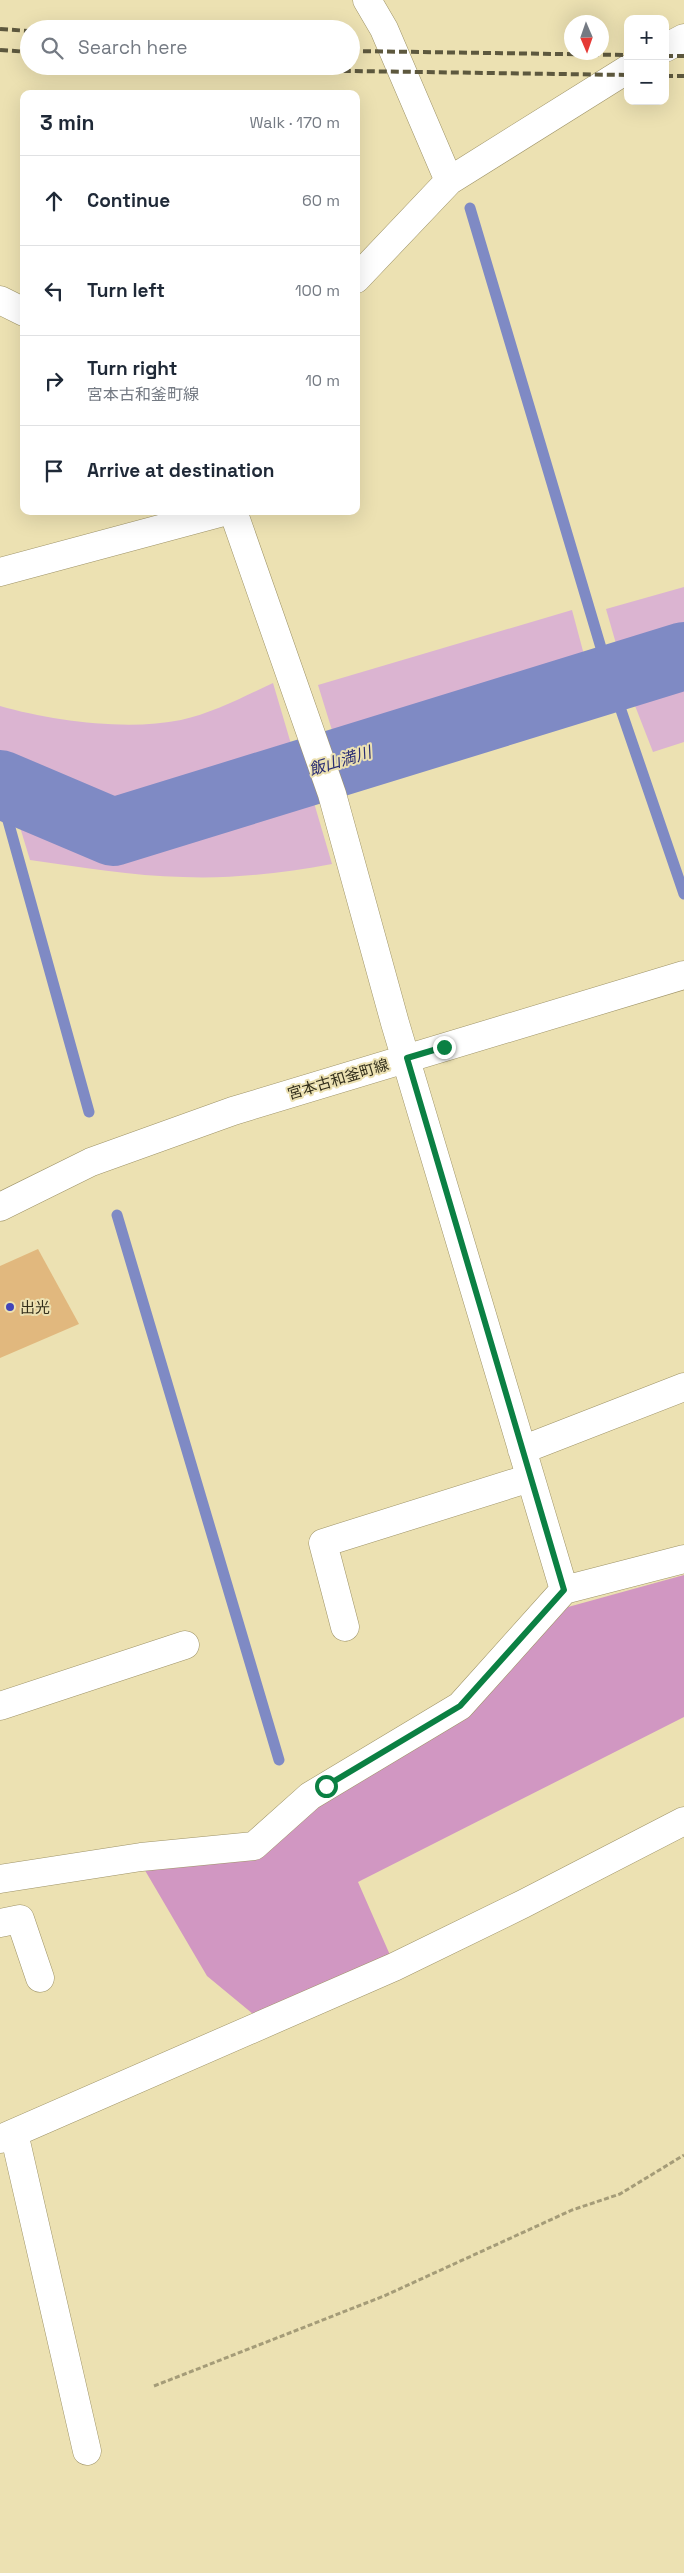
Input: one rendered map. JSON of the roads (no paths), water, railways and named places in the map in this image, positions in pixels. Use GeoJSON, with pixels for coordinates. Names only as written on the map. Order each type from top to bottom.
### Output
{"type":"FeatureCollection","features":[{"type":"Feature","properties":{"kind":"street"},"geometry":{"type":"LineString","coordinates":[[367,0],[384,29],[449,181]]}},
{"type":"Feature","properties":{"kind":"street"},"geometry":{"type":"LineString","coordinates":[[669,46],[684,38]]}},
{"type":"Feature","properties":{"kind":"street"},"geometry":{"type":"LineString","coordinates":[[360,275],[449,181],[624,72]]}},
{"type":"Feature","properties":{"kind":"street"},"geometry":{"type":"LineString","coordinates":[[0,300],[20,310]]}},
{"type":"Feature","properties":{"kind":"street"},"geometry":{"type":"LineString","coordinates":[[0,572],[212,515]]}},
{"type":"Feature","properties":{"kind":"street"},"geometry":{"type":"LineString","coordinates":[[233,515],[317,746],[332,794],[407,1058],[564,1590]]}},
{"type":"Feature","properties":{"kind":"street","name":"宮本古和釜町線"},"geometry":{"type":"LineString","coordinates":[[0,1207],[91,1162],[233,1111],[684,975]]}},
{"type":"Feature","properties":{"kind":"street"},"geometry":{"type":"LineString","coordinates":[[522,1450],[684,1387]]}},
{"type":"Feature","properties":{"kind":"street"},"geometry":{"type":"LineString","coordinates":[[344,1627],[323,1543],[530,1478]]}},
{"type":"Feature","properties":{"kind":"street"},"geometry":{"type":"LineString","coordinates":[[2,1874],[141,1857],[254,1846],[310,1796],[460,1706],[564,1590],[684,1559]]}},
{"type":"Feature","properties":{"kind":"street"},"geometry":{"type":"LineString","coordinates":[[0,1706],[185,1645]]}},
{"type":"Feature","properties":{"kind":"street"},"geometry":{"type":"LineString","coordinates":[[88,2451],[7,2136],[394,1967],[523,1904],[684,1821]]}},
{"type":"Feature","properties":{"kind":"street"},"geometry":{"type":"LineString","coordinates":[[0,1923],[20,1920],[40,1978]]}},
{"type":"Feature","properties":{"kind":"waterway"},"geometry":{"type":"LineString","coordinates":[[470,208],[610,678],[684,894]]}},
{"type":"Feature","properties":{"kind":"waterway","name":"飯山満川"},"geometry":{"type":"LineString","coordinates":[[0,784],[113,832],[684,656]]}},
{"type":"Feature","properties":{"kind":"waterway"},"geometry":{"type":"LineString","coordinates":[[0,792],[89,1112]]}},
{"type":"Feature","properties":{"kind":"waterway"},"geometry":{"type":"LineString","coordinates":[[117,1215],[279,1760]]}},
{"type":"Feature","properties":{"kind":"railway"},"geometry":{"type":"LineString","coordinates":[[0,29],[20,30]]}},
{"type":"Feature","properties":{"kind":"railway"},"geometry":{"type":"LineString","coordinates":[[0,50],[20,51]]}},
{"type":"Feature","properties":{"kind":"railway"},"geometry":{"type":"LineString","coordinates":[[360,51],[624,55]]}},
{"type":"Feature","properties":{"kind":"railway"},"geometry":{"type":"LineString","coordinates":[[669,56],[684,56]]}},
{"type":"Feature","properties":{"kind":"railway"},"geometry":{"type":"LineString","coordinates":[[360,71],[624,75]]}},
{"type":"Feature","properties":{"kind":"railway"},"geometry":{"type":"LineString","coordinates":[[669,76],[684,76]]}},
{"type":"Feature","properties":{"kind":"place","name":"出光"},"geometry":{"type":"Point","coordinates":[10,1307]}}]}
